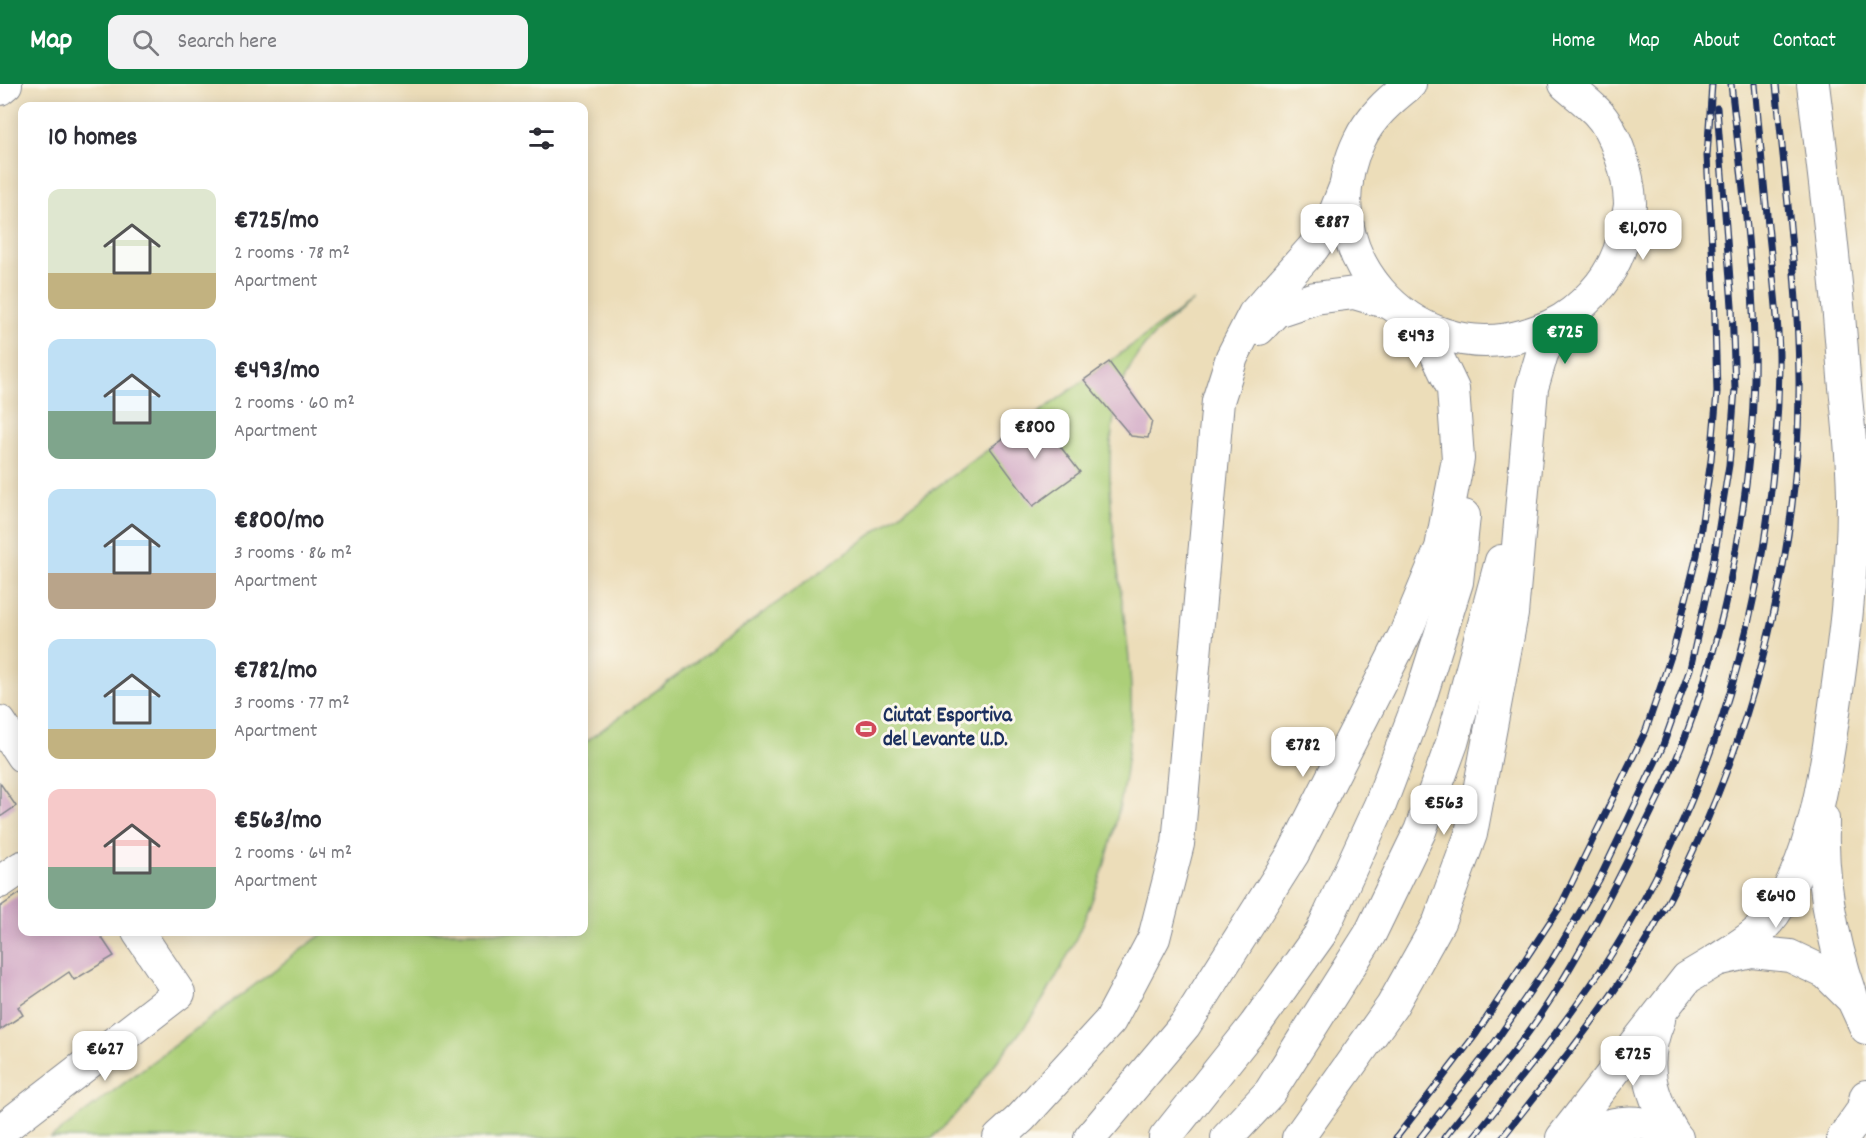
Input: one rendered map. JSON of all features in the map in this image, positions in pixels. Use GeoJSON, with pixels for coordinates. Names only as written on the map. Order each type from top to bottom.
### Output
{"type":"FeatureCollection","features":[{"type":"Feature","properties":{"kind":"street"},"geometry":{"type":"LineString","coordinates":[[0,89],[6,84]]}},
{"type":"Feature","properties":{"kind":"street"},"geometry":{"type":"LineString","coordinates":[[999,1138],[1110,1021],[1154,938],[1178,844],[1218,401],[1232,357],[1254,314],[1313,248],[1332,220],[1347,182],[1359,141],[1386,94],[1410,84]]}},
{"type":"Feature","properties":{"kind":"street"},"geometry":{"type":"LineString","coordinates":[[1232,357],[1276,311],[1305,301],[1354,293],[1388,303],[1424,328],[1466,341],[1504,341],[1557,325],[1596,294],[1620,252],[1630,204],[1622,155],[1598,112],[1565,84]]}},
{"type":"Feature","properties":{"kind":"street"},"geometry":{"type":"LineString","coordinates":[[1813,84],[1835,259],[1853,498],[1849,602],[1826,767],[1822,841],[1828,918],[1853,1000],[1866,1028]]}},
{"type":"Feature","properties":{"kind":"street"},"geometry":{"type":"LineString","coordinates":[[1347,182],[1348,226],[1358,257],[1362,267],[1388,303]]}},
{"type":"Feature","properties":{"kind":"street"},"geometry":{"type":"LineString","coordinates":[[1298,1138],[1392,1005],[1439,922],[1471,834],[1512,614],[1532,388],[1542,354],[1557,325]]}},
{"type":"Feature","properties":{"kind":"street"},"geometry":{"type":"LineString","coordinates":[[1165,1138],[1256,1025],[1321,933],[1380,806],[1419,702],[1457,582],[1465,527],[1453,389],[1424,328]]}},
{"type":"Feature","properties":{"kind":"street"},"geometry":{"type":"LineString","coordinates":[[1090,1138],[1185,1025],[1293,854],[1406,632],[1441,548],[1458,459]]}},
{"type":"Feature","properties":{"kind":"street"},"geometry":{"type":"LineString","coordinates":[[1227,1138],[1270,1092],[1370,934],[1420,831],[1452,743],[1525,467]]}},
{"type":"Feature","properties":{"kind":"street"},"geometry":{"type":"LineString","coordinates":[[0,722],[18,750]]}},
{"type":"Feature","properties":{"kind":"street"},"geometry":{"type":"LineString","coordinates":[[1562,1138],[1687,978],[1755,935],[1773,916],[1788,891],[1801,862],[1826,767]]}},
{"type":"Feature","properties":{"kind":"street"},"geometry":{"type":"LineString","coordinates":[[0,882],[18,870]]}},
{"type":"Feature","properties":{"kind":"street"},"geometry":{"type":"LineString","coordinates":[[0,1131],[179,993],[141,936]]}},
{"type":"Feature","properties":{"kind":"street"},"geometry":{"type":"LineString","coordinates":[[1718,960],[1752,952],[1790,956],[1826,972],[1853,1000]]}},
{"type":"Feature","properties":{"kind":"street"},"geometry":{"type":"LineString","coordinates":[[1665,1005],[1651,1037],[1648,1072],[1657,1107],[1676,1137]]}},
{"type":"Feature","properties":{"kind":"street"},"geometry":{"type":"LineString","coordinates":[[1843,1138],[1862,1115]]}},
{"type":"Feature","properties":{"kind":"street"},"geometry":{"type":"LineString","coordinates":[[1575,1138],[1621,1121],[1650,1124],[1676,1137]]}},
{"type":"Feature","properties":{"kind":"green space","name":"Ciutat Esportiva del Levante U.D."},"geometry":{"type":"Polygon","coordinates":[[[1193,301],[1153,336],[1134,360],[1118,398],[1111,440],[1110,486],[1126,630],[1131,717],[1122,792],[1115,828],[1104,865],[1078,935],[1037,1009],[967,1100],[932,1138],[51,1138],[320,936],[588,936],[588,740],[1193,301]]]}},
{"type":"Feature","properties":{"kind":"building"},"geometry":{"type":"Polygon","coordinates":[[[1109,362],[1152,421],[1148,438],[1131,436],[1084,380],[1109,362]]]}},
{"type":"Feature","properties":{"kind":"building"},"geometry":{"type":"Polygon","coordinates":[[[1036,415],[1080,472],[1033,506],[990,448],[1036,415]]]}},
{"type":"Feature","properties":{"kind":"building"},"geometry":{"type":"Polygon","coordinates":[[[0,783],[16,806],[0,817],[0,783]]]}},
{"type":"Feature","properties":{"kind":"building"},"geometry":{"type":"Polygon","coordinates":[[[18,895],[18,936],[101,936],[114,956],[74,980],[69,972],[18,1007],[23,1015],[0,1030],[0,907],[18,895]]]}},
{"type":"Feature","properties":{"kind":"railway"},"geometry":{"type":"LineString","coordinates":[[1396,1138],[1476,1034],[1561,905],[1646,730],[1674,647],[1697,555],[1711,460],[1717,392],[1707,156],[1712,84]]}},
{"type":"Feature","properties":{"kind":"railway"},"geometry":{"type":"LineString","coordinates":[[1444,1138],[1528,1033],[1586,940],[1673,767],[1701,693],[1714,650],[1742,514],[1748,469],[1754,379],[1751,268],[1731,84]]}},
{"type":"Feature","properties":{"kind":"railway"},"geometry":{"type":"LineString","coordinates":[[1473,1138],[1583,996],[1616,947],[1654,881],[1687,812],[1714,741],[1737,668],[1755,594],[1767,519],[1776,443],[1779,368],[1779,339],[1755,84]]}},
{"type":"Feature","properties":{"kind":"railway"},"geometry":{"type":"LineString","coordinates":[[1502,1138],[1604,1006],[1657,922],[1689,860],[1717,795],[1742,727],[1763,659],[1779,589],[1790,518],[1797,448],[1799,378],[1794,268],[1776,84]]}},
{"type":"Feature","properties":{"kind":"railway"},"geometry":{"type":"LineString","coordinates":[[1420,1138],[1493,1045],[1551,961],[1599,880],[1662,748],[1690,669],[1713,564],[1729,465],[1735,389],[1732,306],[1717,108]]}},
{"type":"Feature","properties":{"kind":"place","name":"Ciutat Esportiva del Levante U.D."},"geometry":{"type":"Point","coordinates":[866,729]}}]}
